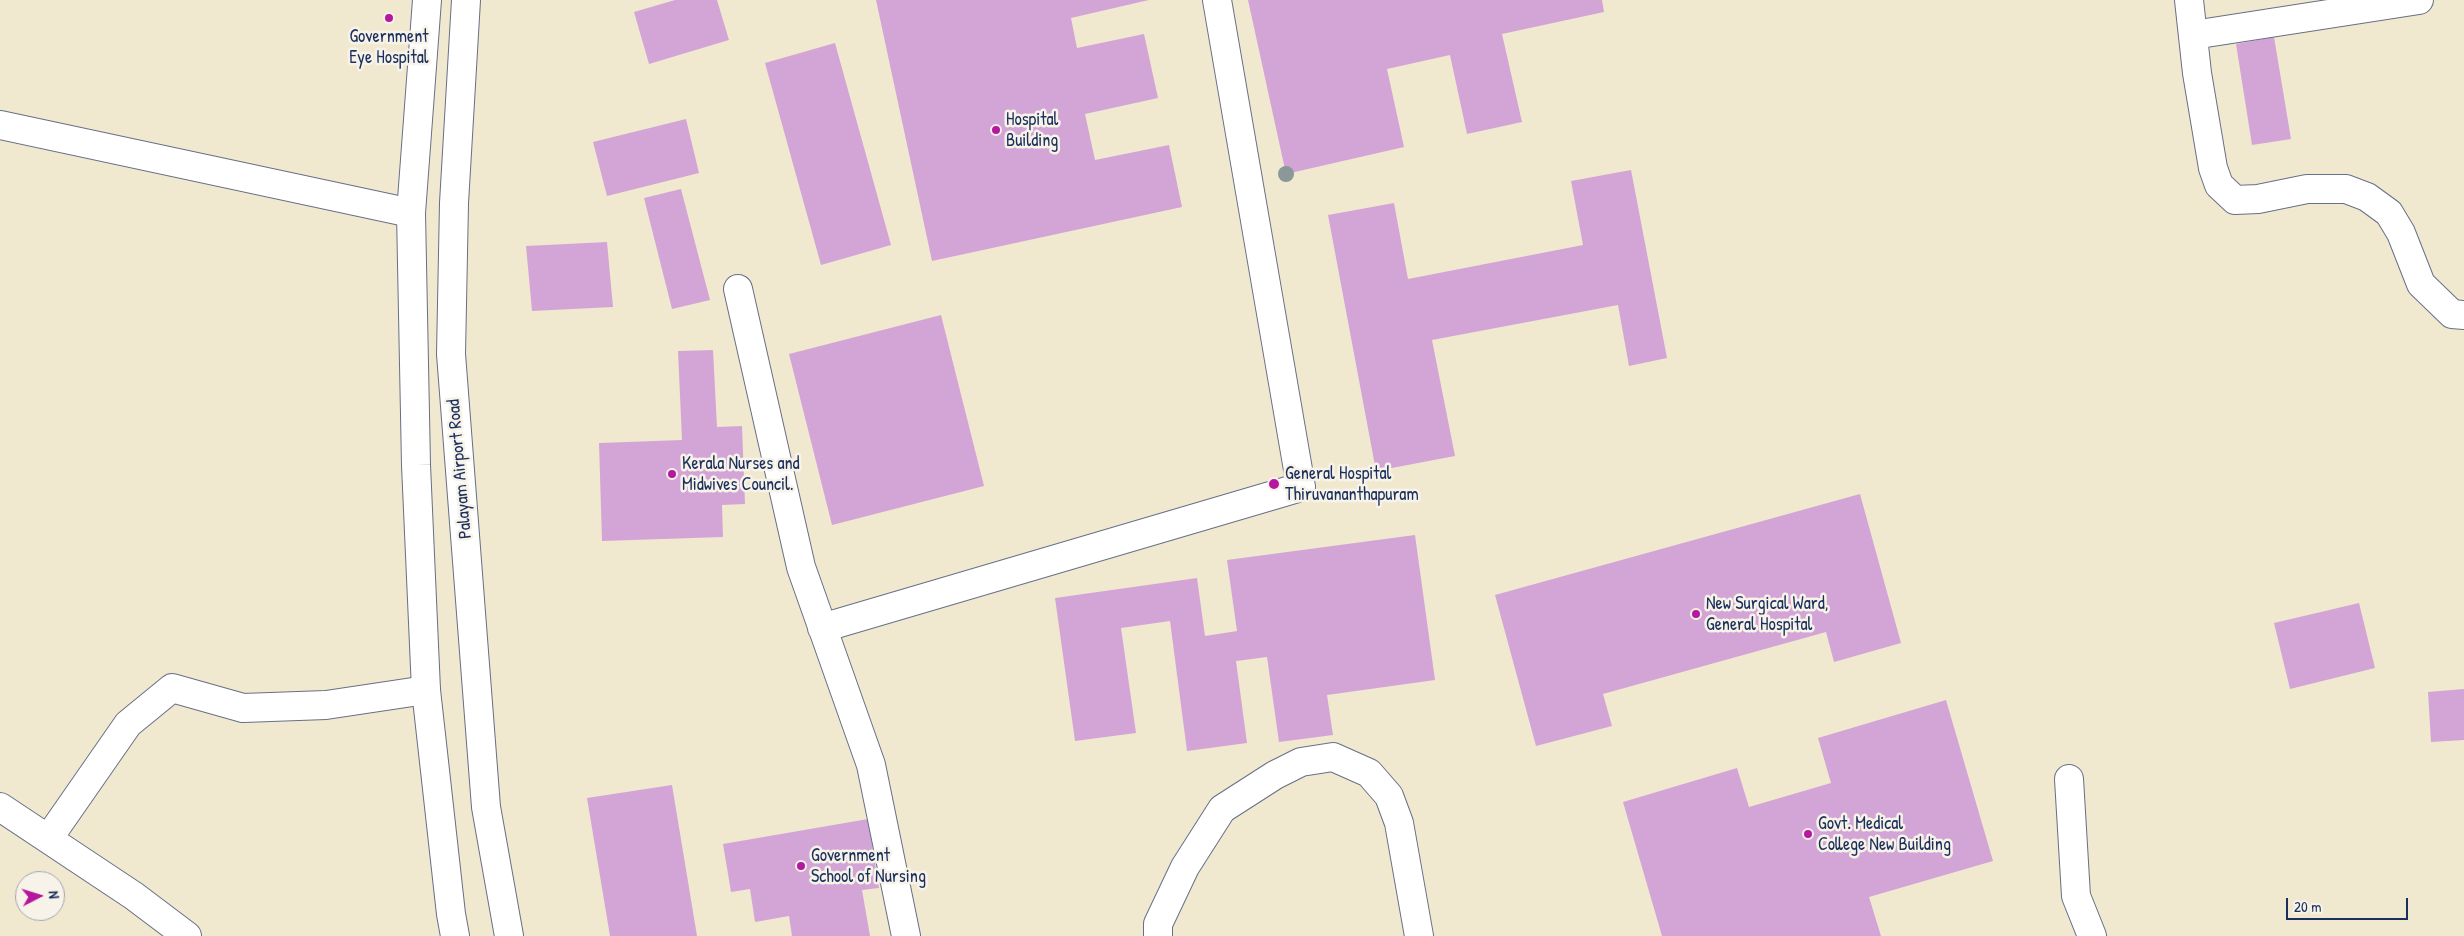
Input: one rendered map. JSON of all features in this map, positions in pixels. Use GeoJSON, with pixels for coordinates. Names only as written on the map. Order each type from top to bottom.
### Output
{"type":"FeatureCollection","features":[{"type":"Feature","properties":{"kind":"main road"},"geometry":{"type":"LineString","coordinates":[[427,0],[411,213],[416,465],[426,690],[450,914],[456,936]]}},
{"type":"Feature","properties":{"kind":"main road","name":"Palayam Airport Road"},"geometry":{"type":"LineString","coordinates":[[466,0],[454,203],[451,354],[486,807],[509,936]]}},
{"type":"Feature","properties":{"kind":"main road"},"geometry":{"type":"LineString","coordinates":[[822,628],[1301,487],[1217,0]]}},
{"type":"Feature","properties":{"kind":"main road"},"geometry":{"type":"LineString","coordinates":[[2189,0],[2213,168],[2219,185],[2235,200],[2258,199],[2307,189],[2346,189],[2367,197],[2389,213],[2401,233],[2421,284],[2452,314],[2464,315]]}},
{"type":"Feature","properties":{"kind":"main road"},"geometry":{"type":"LineString","coordinates":[[2193,35],[2420,0]]}},
{"type":"Feature","properties":{"kind":"main road"},"geometry":{"type":"LineString","coordinates":[[0,125],[411,213]]}},
{"type":"Feature","properties":{"kind":"main road"},"geometry":{"type":"LineString","coordinates":[[738,290],[800,567],[871,764],[906,936]]}},
{"type":"Feature","properties":{"kind":"main road"},"geometry":{"type":"LineString","coordinates":[[48,839],[128,724],[172,688],[243,708],[326,706],[426,690]]}},
{"type":"Feature","properties":{"kind":"main road"},"geometry":{"type":"LineString","coordinates":[[1158,936],[1158,924],[1185,867],[1222,809],[1301,762],[1333,758],[1369,773],[1389,796],[1399,823],[1419,936]]}},
{"type":"Feature","properties":{"kind":"main road"},"geometry":{"type":"LineString","coordinates":[[2069,779],[2076,896],[2092,936]]}},
{"type":"Feature","properties":{"kind":"main road"},"geometry":{"type":"LineString","coordinates":[[0,807],[48,839],[160,927],[187,936]]}},
{"type":"Feature","properties":{"kind":"building"},"geometry":{"type":"Polygon","coordinates":[[[675,0],[717,0],[729,40],[649,64],[634,12],[675,0]]]}},
{"type":"Feature","properties":{"kind":"building","name":"Hospital Building"},"geometry":{"type":"Polygon","coordinates":[[[876,0],[1149,0],[1071,18],[1077,48],[1144,34],[1158,98],[1085,114],[1095,160],[1169,145],[1182,207],[932,261],[876,0]]]}},
{"type":"Feature","properties":{"kind":"building"},"geometry":{"type":"Polygon","coordinates":[[[1248,0],[1602,0],[1604,12],[1502,34],[1522,122],[1467,134],[1450,55],[1387,69],[1404,147],[1286,174],[1248,0]]]}},
{"type":"Feature","properties":{"kind":"building"},"geometry":{"type":"Polygon","coordinates":[[[2274,37],[2291,139],[2252,145],[2236,44],[2274,37]]]}},
{"type":"Feature","properties":{"kind":"building"},"geometry":{"type":"Polygon","coordinates":[[[835,43],[891,245],[821,265],[765,63],[835,43]]]}},
{"type":"Feature","properties":{"kind":"building"},"geometry":{"type":"Polygon","coordinates":[[[686,119],[699,173],[607,196],[593,142],[686,119]]]}},
{"type":"Feature","properties":{"kind":"building"},"geometry":{"type":"Polygon","coordinates":[[[1631,170],[1667,358],[1629,366],[1618,305],[1432,340],[1455,456],[1376,471],[1328,215],[1394,203],[1408,279],[1583,245],[1571,181],[1631,170]]]}},
{"type":"Feature","properties":{"kind":"building"},"geometry":{"type":"Polygon","coordinates":[[[681,189],[710,300],[672,309],[644,198],[681,189]]]}},
{"type":"Feature","properties":{"kind":"building"},"geometry":{"type":"Polygon","coordinates":[[[607,242],[613,307],[532,311],[526,246],[607,242]]]}},
{"type":"Feature","properties":{"kind":"building"},"geometry":{"type":"Polygon","coordinates":[[[941,315],[984,486],[832,525],[789,354],[941,315]]]}},
{"type":"Feature","properties":{"kind":"building","name":"Kerala Nurses and Midwives Council."},"geometry":{"type":"Polygon","coordinates":[[[713,350],[717,427],[742,426],[745,504],[722,505],[723,537],[602,541],[599,443],[682,440],[678,351],[713,350]]]}},
{"type":"Feature","properties":{"kind":"building","name":"New Surgical Ward, General Hospital"},"geometry":{"type":"Polygon","coordinates":[[[1860,494],[1901,643],[1834,662],[1826,632],[1603,694],[1612,726],[1536,746],[1495,595],[1860,494]]]}},
{"type":"Feature","properties":{"kind":"building"},"geometry":{"type":"Polygon","coordinates":[[[1415,535],[1435,680],[1327,695],[1333,735],[1279,742],[1267,657],[1236,661],[1247,743],[1187,751],[1170,621],[1121,628],[1136,733],[1075,741],[1055,598],[1197,578],[1205,636],[1237,631],[1227,560],[1415,535]]]}},
{"type":"Feature","properties":{"kind":"building"},"geometry":{"type":"Polygon","coordinates":[[[2359,603],[2375,668],[2290,689],[2274,623],[2359,603]]]}},
{"type":"Feature","properties":{"kind":"building"},"geometry":{"type":"Polygon","coordinates":[[[2464,689],[2464,740],[2431,742],[2428,692],[2464,689]]]}},
{"type":"Feature","properties":{"kind":"building","name":"Govt. Medical College New Building"},"geometry":{"type":"Polygon","coordinates":[[[1946,700],[1993,861],[1869,897],[1881,936],[1662,936],[1623,802],[1737,768],[1749,807],[1831,783],[1818,738],[1946,700]]]}},
{"type":"Feature","properties":{"kind":"building"},"geometry":{"type":"Polygon","coordinates":[[[672,785],[697,936],[610,936],[587,798],[672,785]]]}},
{"type":"Feature","properties":{"kind":"building","name":"Government School of Nursing"},"geometry":{"type":"Polygon","coordinates":[[[868,819],[879,888],[862,890],[870,936],[792,936],[789,916],[755,922],[750,889],[731,892],[723,844],[868,819]]]}},
{"type":"Feature","properties":{"kind":"place","name":"Government Eye Hospital"},"geometry":{"type":"Point","coordinates":[389,18]}},
{"type":"Feature","properties":{"kind":"place","name":"Hospital Building"},"geometry":{"type":"Point","coordinates":[996,130]}},
{"type":"Feature","properties":{"kind":"place","name":"Kerala Nurses and Midwives Council."},"geometry":{"type":"Point","coordinates":[672,474]}},
{"type":"Feature","properties":{"kind":"place","name":"General Hospital Thiruvananthapuram"},"geometry":{"type":"Point","coordinates":[1274,484]}},
{"type":"Feature","properties":{"kind":"place","name":"New Surgical Ward, General Hospital"},"geometry":{"type":"Point","coordinates":[1696,614]}},
{"type":"Feature","properties":{"kind":"place","name":"Govt. Medical College New Building"},"geometry":{"type":"Point","coordinates":[1808,834]}},
{"type":"Feature","properties":{"kind":"place","name":"Government School of Nursing"},"geometry":{"type":"Point","coordinates":[801,866]}}]}
